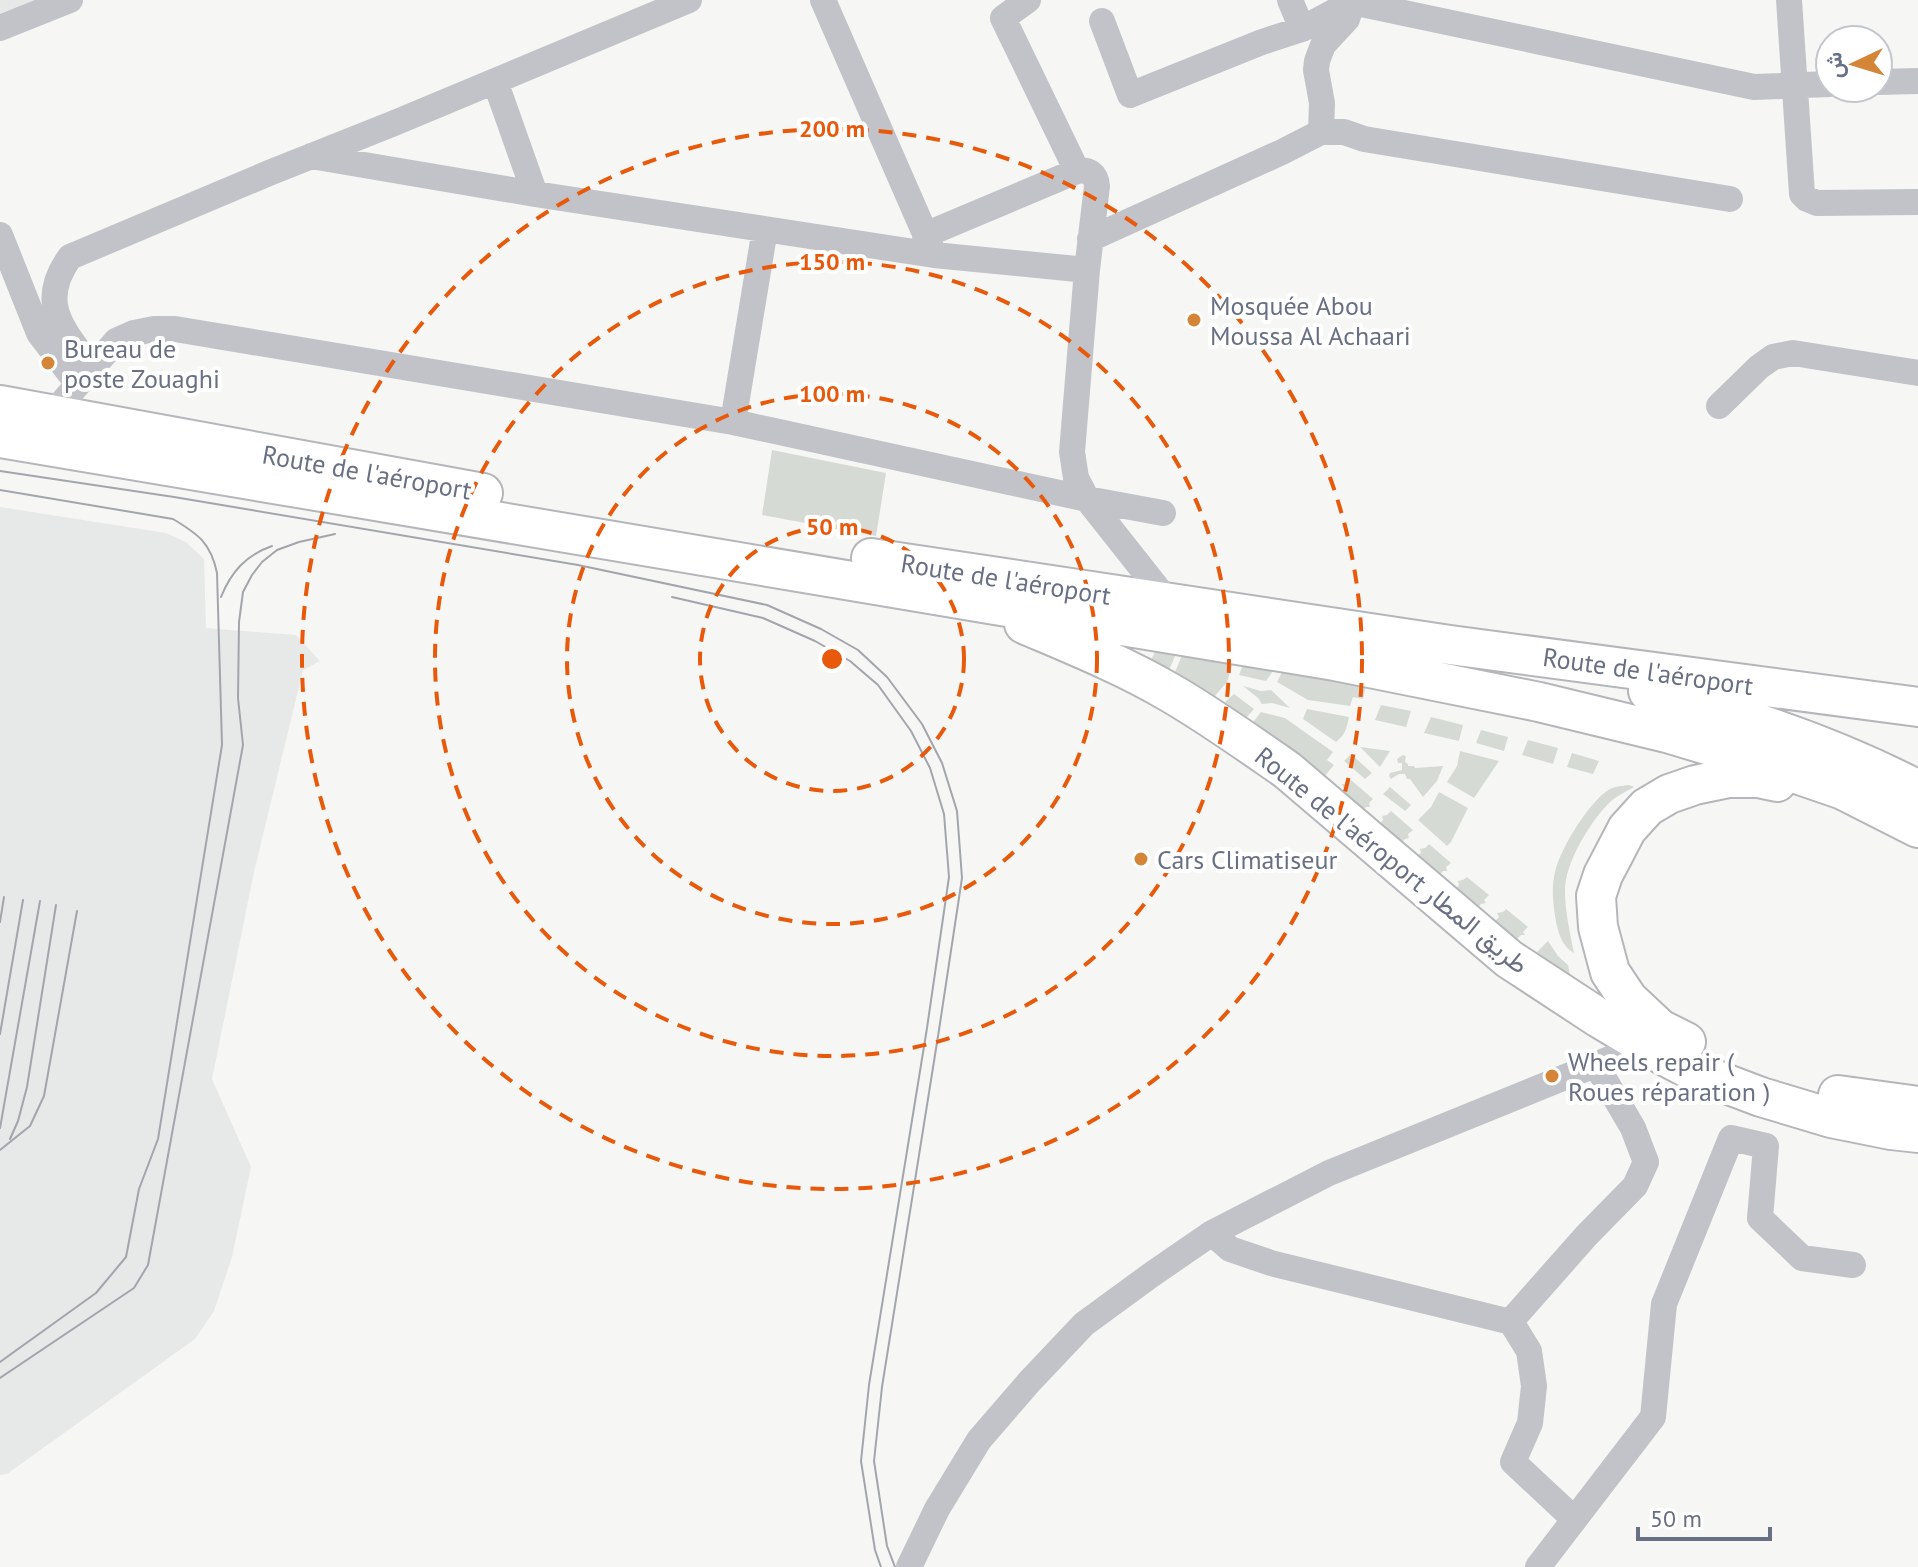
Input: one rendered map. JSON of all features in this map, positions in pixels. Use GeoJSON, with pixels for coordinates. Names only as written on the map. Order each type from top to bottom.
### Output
{"type":"FeatureCollection","features":[{"type":"Feature","properties":{"kind":"highway"},"geometry":{"type":"LineString","coordinates":[[0,405],[52,414]]}},
{"type":"Feature","properties":{"kind":"highway","name":"Route de l'aéroport"},"geometry":{"type":"LineString","coordinates":[[52,414],[551,505],[876,559],[1450,645],[1918,707]]}},
{"type":"Feature","properties":{"kind":"highway","name":"Route de l'aéroport"},"geometry":{"type":"LineString","coordinates":[[0,438],[773,568]]}},
{"type":"Feature","properties":{"kind":"highway","name":"Route de l'aéroport طريق المطار"},"geometry":{"type":"LineString","coordinates":[[773,568],[995,605],[1017,621],[1109,661],[1168,691],[1250,743],[1287,770],[1509,959],[1599,1018],[1652,1037],[1695,1072],[1761,1097],[1831,1118],[1918,1133]]}},
{"type":"Feature","properties":{"kind":"highway"},"geometry":{"type":"LineString","coordinates":[[995,605],[1335,661],[1539,702],[1667,733],[1843,790],[1918,829]]}},
{"type":"Feature","properties":{"kind":"highway"},"geometry":{"type":"LineString","coordinates":[[1450,645],[1678,699],[1760,723],[1865,764],[1918,790]]}},
{"type":"Feature","properties":{"kind":"highway"},"geometry":{"type":"LineString","coordinates":[[1918,829],[1829,795],[1786,783],[1758,778],[1729,778],[1695,785],[1669,794],[1647,807],[1627,829],[1603,875],[1596,896],[1598,927],[1610,972],[1652,1037],[1783,1082],[1854,1098],[1918,1106]]}},
{"type":"Feature","properties":{"kind":"street"},"geometry":{"type":"LineString","coordinates":[[0,28],[70,0]]}},
{"type":"Feature","properties":{"kind":"street"},"geometry":{"type":"LineString","coordinates":[[85,376],[54,308],[60,271],[70,257],[689,0]]}},
{"type":"Feature","properties":{"kind":"street"},"geometry":{"type":"LineString","coordinates":[[823,0],[930,245]]}},
{"type":"Feature","properties":{"kind":"street"},"geometry":{"type":"LineString","coordinates":[[1028,0],[1003,18],[1077,171]]}},
{"type":"Feature","properties":{"kind":"street"},"geometry":{"type":"LineString","coordinates":[[1290,0],[1302,29]]}},
{"type":"Feature","properties":{"kind":"street"},"geometry":{"type":"LineString","coordinates":[[1789,0],[1801,190],[1807,199],[1817,203],[1918,202]]}},
{"type":"Feature","properties":{"kind":"street"},"geometry":{"type":"LineString","coordinates":[[1321,132],[1322,103],[1317,61],[1323,45],[1347,19],[1353,1]]}},
{"type":"Feature","properties":{"kind":"street"},"geometry":{"type":"LineString","coordinates":[[1102,21],[1130,95],[1302,29],[1353,1],[1754,87],[1814,84]]}},
{"type":"Feature","properties":{"kind":"street"},"geometry":{"type":"LineString","coordinates":[[495,81],[535,194]]}},
{"type":"Feature","properties":{"kind":"street"},"geometry":{"type":"LineString","coordinates":[[1894,82],[1918,81]]}},
{"type":"Feature","properties":{"kind":"street"},"geometry":{"type":"LineString","coordinates":[[1090,239],[1321,132],[1344,132],[1364,139],[1730,199]]}},
{"type":"Feature","properties":{"kind":"street"},"geometry":{"type":"LineString","coordinates":[[310,156],[765,229],[930,245],[1087,270]]}},
{"type":"Feature","properties":{"kind":"street"},"geometry":{"type":"LineString","coordinates":[[930,245],[1077,171],[1090,172],[1097,183],[1072,452],[1076,478],[1087,499],[1170,604]]}},
{"type":"Feature","properties":{"kind":"street"},"geometry":{"type":"LineString","coordinates":[[733,422],[765,229]]}},
{"type":"Feature","properties":{"kind":"street"},"geometry":{"type":"LineString","coordinates":[[0,235],[39,333],[85,376]]}},
{"type":"Feature","properties":{"kind":"street"},"geometry":{"type":"LineString","coordinates":[[52,414],[116,341],[134,333],[175,329],[733,422],[1163,513]]}},
{"type":"Feature","properties":{"kind":"street"},"geometry":{"type":"LineString","coordinates":[[1719,406],[1766,362],[1773,357],[1793,353],[1918,373]]}},
{"type":"Feature","properties":{"kind":"street"},"geometry":{"type":"LineString","coordinates":[[909,1567],[937,1509],[979,1440],[1084,1324],[1212,1233],[1329,1173],[1596,1065],[1652,1037]]}},
{"type":"Feature","properties":{"kind":"street"},"geometry":{"type":"LineString","coordinates":[[1510,1322],[1635,1186],[1646,1162],[1633,1128],[1596,1065]]}},
{"type":"Feature","properties":{"kind":"street"},"geometry":{"type":"LineString","coordinates":[[1538,1567],[1653,1417],[1664,1304],[1731,1138],[1766,1146],[1760,1218],[1802,1258],[1853,1265]]}},
{"type":"Feature","properties":{"kind":"street"},"geometry":{"type":"LineString","coordinates":[[1212,1233],[1230,1249],[1271,1263],[1510,1322],[1529,1351],[1534,1386],[1530,1423],[1513,1462],[1574,1519]]}},
{"type":"Feature","properties":{"kind":"shaded area"},"geometry":{"type":"Polygon","coordinates":[[[0,0],[42,0],[0,16],[0,0]]]}},
{"type":"Feature","properties":{"kind":"shaded area"},"geometry":{"type":"Polygon","coordinates":[[[772,450],[886,473],[876,536],[762,515],[772,450]]]}},
{"type":"Feature","properties":{"kind":"shaded area"},"geometry":{"type":"Polygon","coordinates":[[[0,507],[166,533],[186,542],[204,559],[206,628],[296,635],[320,661],[303,670],[254,872],[212,1079],[251,1167],[232,1257],[214,1311],[195,1339],[7,1474],[0,1475],[0,507]]]}},
{"type":"Feature","properties":{"kind":"shaded area"},"geometry":{"type":"Polygon","coordinates":[[[1155,652],[1176,654],[1169,670],[1151,660],[1155,652]]]}},
{"type":"Feature","properties":{"kind":"shaded area"},"geometry":{"type":"Polygon","coordinates":[[[1182,655],[1233,663],[1227,682],[1214,697],[1175,672],[1182,655]]]}},
{"type":"Feature","properties":{"kind":"shaded area"},"geometry":{"type":"Polygon","coordinates":[[[1243,665],[1273,671],[1266,681],[1239,675],[1243,665]]]}},
{"type":"Feature","properties":{"kind":"shaded area"},"geometry":{"type":"Polygon","coordinates":[[[1282,672],[1366,686],[1363,699],[1353,697],[1350,706],[1308,700],[1277,682],[1282,672]]]}},
{"type":"Feature","properties":{"kind":"shaded area"},"geometry":{"type":"Polygon","coordinates":[[[1243,686],[1261,691],[1271,690],[1290,708],[1272,703],[1262,704],[1243,686]]]}},
{"type":"Feature","properties":{"kind":"shaded area"},"geometry":{"type":"Polygon","coordinates":[[[1234,694],[1254,709],[1246,718],[1225,702],[1234,694]]]}},
{"type":"Feature","properties":{"kind":"shaded area"},"geometry":{"type":"Polygon","coordinates":[[[1381,705],[1411,711],[1406,727],[1375,720],[1381,705]]]}},
{"type":"Feature","properties":{"kind":"shaded area"},"geometry":{"type":"Polygon","coordinates":[[[1307,709],[1349,717],[1342,737],[1336,742],[1303,719],[1307,709]]]}},
{"type":"Feature","properties":{"kind":"shaded area"},"geometry":{"type":"Polygon","coordinates":[[[1261,712],[1285,718],[1333,752],[1327,760],[1334,765],[1324,777],[1253,722],[1261,712]]]}},
{"type":"Feature","properties":{"kind":"shaded area"},"geometry":{"type":"Polygon","coordinates":[[[1431,717],[1463,725],[1459,741],[1424,733],[1431,717]]]}},
{"type":"Feature","properties":{"kind":"shaded area"},"geometry":{"type":"Polygon","coordinates":[[[1481,730],[1508,737],[1504,751],[1476,743],[1481,730]]]}},
{"type":"Feature","properties":{"kind":"shaded area"},"geometry":{"type":"Polygon","coordinates":[[[1528,740],[1558,748],[1553,764],[1522,755],[1528,740]]]}},
{"type":"Feature","properties":{"kind":"shaded area"},"geometry":{"type":"Polygon","coordinates":[[[1360,747],[1390,751],[1380,767],[1360,747]]]}},
{"type":"Feature","properties":{"kind":"shaded area"},"geometry":{"type":"Polygon","coordinates":[[[1460,751],[1499,761],[1474,798],[1447,782],[1457,766],[1460,751]]]}},
{"type":"Feature","properties":{"kind":"shaded area"},"geometry":{"type":"Polygon","coordinates":[[[1572,753],[1599,761],[1593,774],[1567,767],[1572,753]]]}},
{"type":"Feature","properties":{"kind":"shaded area"},"geometry":{"type":"Polygon","coordinates":[[[1351,754],[1372,773],[1365,779],[1344,761],[1351,754]]]}},
{"type":"Feature","properties":{"kind":"shaded area"},"geometry":{"type":"Polygon","coordinates":[[[1403,755],[1408,766],[1415,768],[1443,766],[1437,781],[1423,797],[1405,774],[1391,779],[1389,776],[1402,770],[1402,763],[1398,763],[1397,759],[1403,755]]]}},
{"type":"Feature","properties":{"kind":"shaded area"},"geometry":{"type":"Polygon","coordinates":[[[1351,780],[1373,799],[1370,807],[1362,811],[1340,792],[1344,789],[1342,784],[1348,784],[1351,780]]]}},
{"type":"Feature","properties":{"kind":"shaded area"},"geometry":{"type":"Polygon","coordinates":[[[1629,785],[1634,787],[1611,801],[1593,822],[1569,868],[1565,899],[1574,953],[1564,944],[1556,922],[1553,890],[1558,862],[1577,826],[1594,803],[1610,789],[1629,785]]]}},
{"type":"Feature","properties":{"kind":"shaded area"},"geometry":{"type":"Polygon","coordinates":[[[1390,787],[1411,805],[1405,811],[1383,794],[1390,787]]]}},
{"type":"Feature","properties":{"kind":"shaded area"},"geometry":{"type":"Polygon","coordinates":[[[1439,792],[1468,808],[1447,846],[1418,820],[1431,807],[1439,792]]]}},
{"type":"Feature","properties":{"kind":"shaded area"},"geometry":{"type":"Polygon","coordinates":[[[1391,811],[1413,830],[1408,834],[1409,838],[1402,842],[1380,824],[1382,816],[1391,811]]]}},
{"type":"Feature","properties":{"kind":"shaded area"},"geometry":{"type":"Polygon","coordinates":[[[1429,844],[1451,863],[1446,867],[1447,871],[1439,875],[1417,856],[1421,853],[1420,849],[1429,844]]]}},
{"type":"Feature","properties":{"kind":"shaded area"},"geometry":{"type":"Polygon","coordinates":[[[1467,877],[1489,895],[1484,900],[1486,903],[1478,907],[1455,889],[1458,881],[1467,877]]]}},
{"type":"Feature","properties":{"kind":"shaded area"},"geometry":{"type":"Polygon","coordinates":[[[1506,909],[1528,927],[1523,932],[1525,935],[1517,939],[1495,921],[1499,917],[1497,913],[1506,909]]]}},
{"type":"Feature","properties":{"kind":"shaded area"},"geometry":{"type":"Polygon","coordinates":[[[1548,941],[1568,965],[1571,980],[1536,953],[1548,941]]]}},
{"type":"Feature","properties":{"kind":"tram line"},"geometry":{"type":"LineString","coordinates":[[0,471],[578,565],[767,605],[821,629],[858,650],[887,677],[922,724],[942,763],[957,811],[962,878],[882,1387],[874,1461],[887,1546],[895,1567]]}},
{"type":"Feature","properties":{"kind":"tram line"},"geometry":{"type":"LineString","coordinates":[[0,490],[173,519],[202,540],[211,554],[217,573],[222,745],[158,1139],[139,1189],[126,1257],[96,1293],[0,1362]]}},
{"type":"Feature","properties":{"kind":"tram line"},"geometry":{"type":"LineString","coordinates":[[0,1378],[134,1288],[148,1265],[243,745],[238,698],[239,622],[243,592],[262,562],[277,550],[335,534]]}},
{"type":"Feature","properties":{"kind":"tram line"},"geometry":{"type":"LineString","coordinates":[[221,597],[240,566],[254,554],[272,546]]}},
{"type":"Feature","properties":{"kind":"tram line"},"geometry":{"type":"LineString","coordinates":[[672,597],[763,618],[815,641],[850,661],[878,685],[911,731],[930,768],[944,814],[949,877],[869,1385],[861,1461],[875,1550],[881,1567]]}},
{"type":"Feature","properties":{"kind":"tram line"},"geometry":{"type":"LineString","coordinates":[[0,922],[4,897]]}},
{"type":"Feature","properties":{"kind":"tram line"},"geometry":{"type":"LineString","coordinates":[[0,1034],[23,900]]}},
{"type":"Feature","properties":{"kind":"tram line"},"geometry":{"type":"LineString","coordinates":[[0,1128],[40,901]]}},
{"type":"Feature","properties":{"kind":"tram line"},"geometry":{"type":"LineString","coordinates":[[10,1139],[27,1087],[56,905]]}},
{"type":"Feature","properties":{"kind":"tram line"},"geometry":{"type":"LineString","coordinates":[[0,1150],[30,1126],[44,1096],[77,911]]}},
{"type":"Feature","properties":{"kind":"place","name":"Mosquée Abou Moussa Al Achaari"},"geometry":{"type":"Point","coordinates":[1194,320]}},
{"type":"Feature","properties":{"kind":"place","name":"Bureau de poste Zouaghi"},"geometry":{"type":"Point","coordinates":[48,363]}},
{"type":"Feature","properties":{"kind":"place","name":"Cars Climatiseur"},"geometry":{"type":"Point","coordinates":[1141,859]}},
{"type":"Feature","properties":{"kind":"place","name":"Wheels repair ( Roues réparation )"},"geometry":{"type":"Point","coordinates":[1552,1076]}}]}
